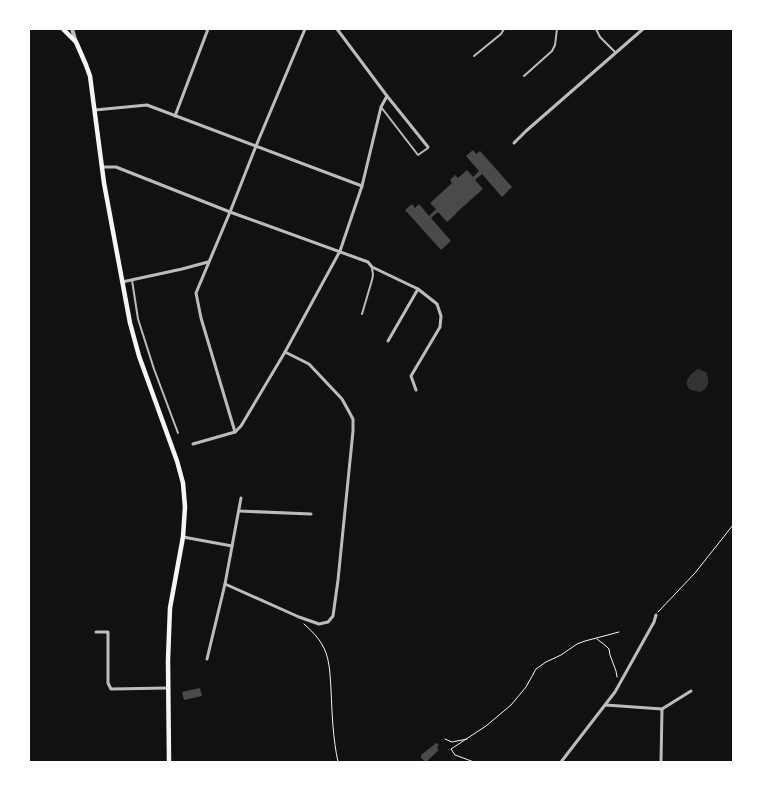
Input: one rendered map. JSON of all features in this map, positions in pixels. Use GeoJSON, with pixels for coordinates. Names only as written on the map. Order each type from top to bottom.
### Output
{"type":"FeatureCollection","features":[{"type":"Feature","properties":{"kind":"main road"},"geometry":{"type":"LineString","coordinates":[[63,29],[76,42],[90,76],[101,167],[130,323],[139,356],[183,483],[185,507],[183,537],[170,608],[168,660],[169,762]]}},
{"type":"Feature","properties":{"kind":"street"},"geometry":{"type":"LineString","coordinates":[[72,29],[76,42]]}},
{"type":"Feature","properties":{"kind":"street"},"geometry":{"type":"LineString","coordinates":[[175,116],[208,29]]}},
{"type":"Feature","properties":{"kind":"street"},"geometry":{"type":"LineString","coordinates":[[235,432],[201,318],[196,293],[306,29]]}},
{"type":"Feature","properties":{"kind":"street"},"geometry":{"type":"LineString","coordinates":[[337,29],[428,148]]}},
{"type":"Feature","properties":{"kind":"street"},"geometry":{"type":"LineString","coordinates":[[514,144],[526,131],[643,29]]}},
{"type":"Feature","properties":{"kind":"street"},"geometry":{"type":"LineString","coordinates":[[193,444],[235,432],[241,426],[285,352],[340,251],[362,186],[381,108],[387,96]]}},
{"type":"Feature","properties":{"kind":"street"},"geometry":{"type":"LineString","coordinates":[[95,110],[147,105],[362,186]]}},
{"type":"Feature","properties":{"kind":"street"},"geometry":{"type":"LineString","coordinates":[[101,167],[116,166],[230,212],[340,251],[368,262],[372,267],[418,289],[438,304],[441,316],[440,327],[411,376],[416,390]]}},
{"type":"Feature","properties":{"kind":"street"},"geometry":{"type":"LineString","coordinates":[[122,282],[182,270],[209,262]]}},
{"type":"Feature","properties":{"kind":"street"},"geometry":{"type":"LineString","coordinates":[[388,341],[418,289]]}},
{"type":"Feature","properties":{"kind":"street"},"geometry":{"type":"LineString","coordinates":[[225,584],[299,617],[320,624],[328,622],[333,616],[353,419],[342,399],[309,364],[285,352]]}},
{"type":"Feature","properties":{"kind":"street"},"geometry":{"type":"LineString","coordinates":[[207,659],[225,584],[241,498]]}},
{"type":"Feature","properties":{"kind":"street"},"geometry":{"type":"LineString","coordinates":[[239,511],[311,514]]}},
{"type":"Feature","properties":{"kind":"street"},"geometry":{"type":"LineString","coordinates":[[183,537],[232,546]]}},
{"type":"Feature","properties":{"kind":"street"},"geometry":{"type":"LineString","coordinates":[[561,762],[615,692],[654,622],[656,614]]}},
{"type":"Feature","properties":{"kind":"street"},"geometry":{"type":"LineString","coordinates":[[96,632],[108,632],[108,683],[111,689],[168,688]]}},
{"type":"Feature","properties":{"kind":"street"},"geometry":{"type":"LineString","coordinates":[[605,705],[662,709],[691,691]]}},
{"type":"Feature","properties":{"kind":"street"},"geometry":{"type":"LineString","coordinates":[[662,709],[662,762]]}},
{"type":"Feature","properties":{"kind":"lane"},"geometry":{"type":"LineString","coordinates":[[474,56],[504,29]]}},
{"type":"Feature","properties":{"kind":"lane"},"geometry":{"type":"LineString","coordinates":[[524,76],[552,51],[555,45],[557,29]]}},
{"type":"Feature","properties":{"kind":"lane"},"geometry":{"type":"LineString","coordinates":[[596,29],[600,37],[615,52]]}},
{"type":"Feature","properties":{"kind":"lane"},"geometry":{"type":"LineString","coordinates":[[381,108],[418,155],[428,148]]}},
{"type":"Feature","properties":{"kind":"lane"},"geometry":{"type":"LineString","coordinates":[[362,314],[372,280],[372,267]]}},
{"type":"Feature","properties":{"kind":"lane"},"geometry":{"type":"LineString","coordinates":[[132,280],[138,319],[178,433]]}},
{"type":"Feature","properties":{"kind":"path"},"geometry":{"type":"LineString","coordinates":[[656,614],[695,573],[733,525]]}},
{"type":"Feature","properties":{"kind":"path"},"geometry":{"type":"LineString","coordinates":[[299,617],[317,637],[324,648],[329,664],[333,728],[338,762]]}},
{"type":"Feature","properties":{"kind":"path"},"geometry":{"type":"LineString","coordinates":[[474,762],[455,755],[451,749],[470,738],[511,705],[526,687],[536,669],[578,644],[619,632]]}},
{"type":"Feature","properties":{"kind":"path"},"geometry":{"type":"LineString","coordinates":[[596,638],[609,649],[617,676],[616,681]]}},
{"type":"Feature","properties":{"kind":"path"},"geometry":{"type":"LineString","coordinates":[[445,739],[452,742],[470,738]]}},
{"type":"Feature","properties":{"kind":"shaded area"},"geometry":{"type":"Polygon","coordinates":[[[698,369],[706,372],[708,379],[707,387],[700,392],[691,390],[687,384],[688,378],[698,369]]]}},
{"type":"Feature","properties":{"kind":"building"},"geometry":{"type":"Polygon","coordinates":[[[473,150],[476,154],[480,151],[512,187],[502,197],[482,174],[475,180],[483,189],[447,222],[438,212],[431,218],[451,241],[441,250],[405,210],[412,204],[415,208],[419,204],[429,216],[436,209],[430,203],[452,183],[450,180],[455,175],[458,178],[467,170],[473,177],[479,171],[466,156],[473,150]]]}},
{"type":"Feature","properties":{"kind":"building"},"geometry":{"type":"Polygon","coordinates":[[[200,688],[202,696],[184,700],[182,692],[200,688]]]}},
{"type":"Feature","properties":{"kind":"building"},"geometry":{"type":"Polygon","coordinates":[[[436,743],[439,744],[437,748],[439,750],[426,762],[421,758],[421,755],[436,743]]]}}]}
